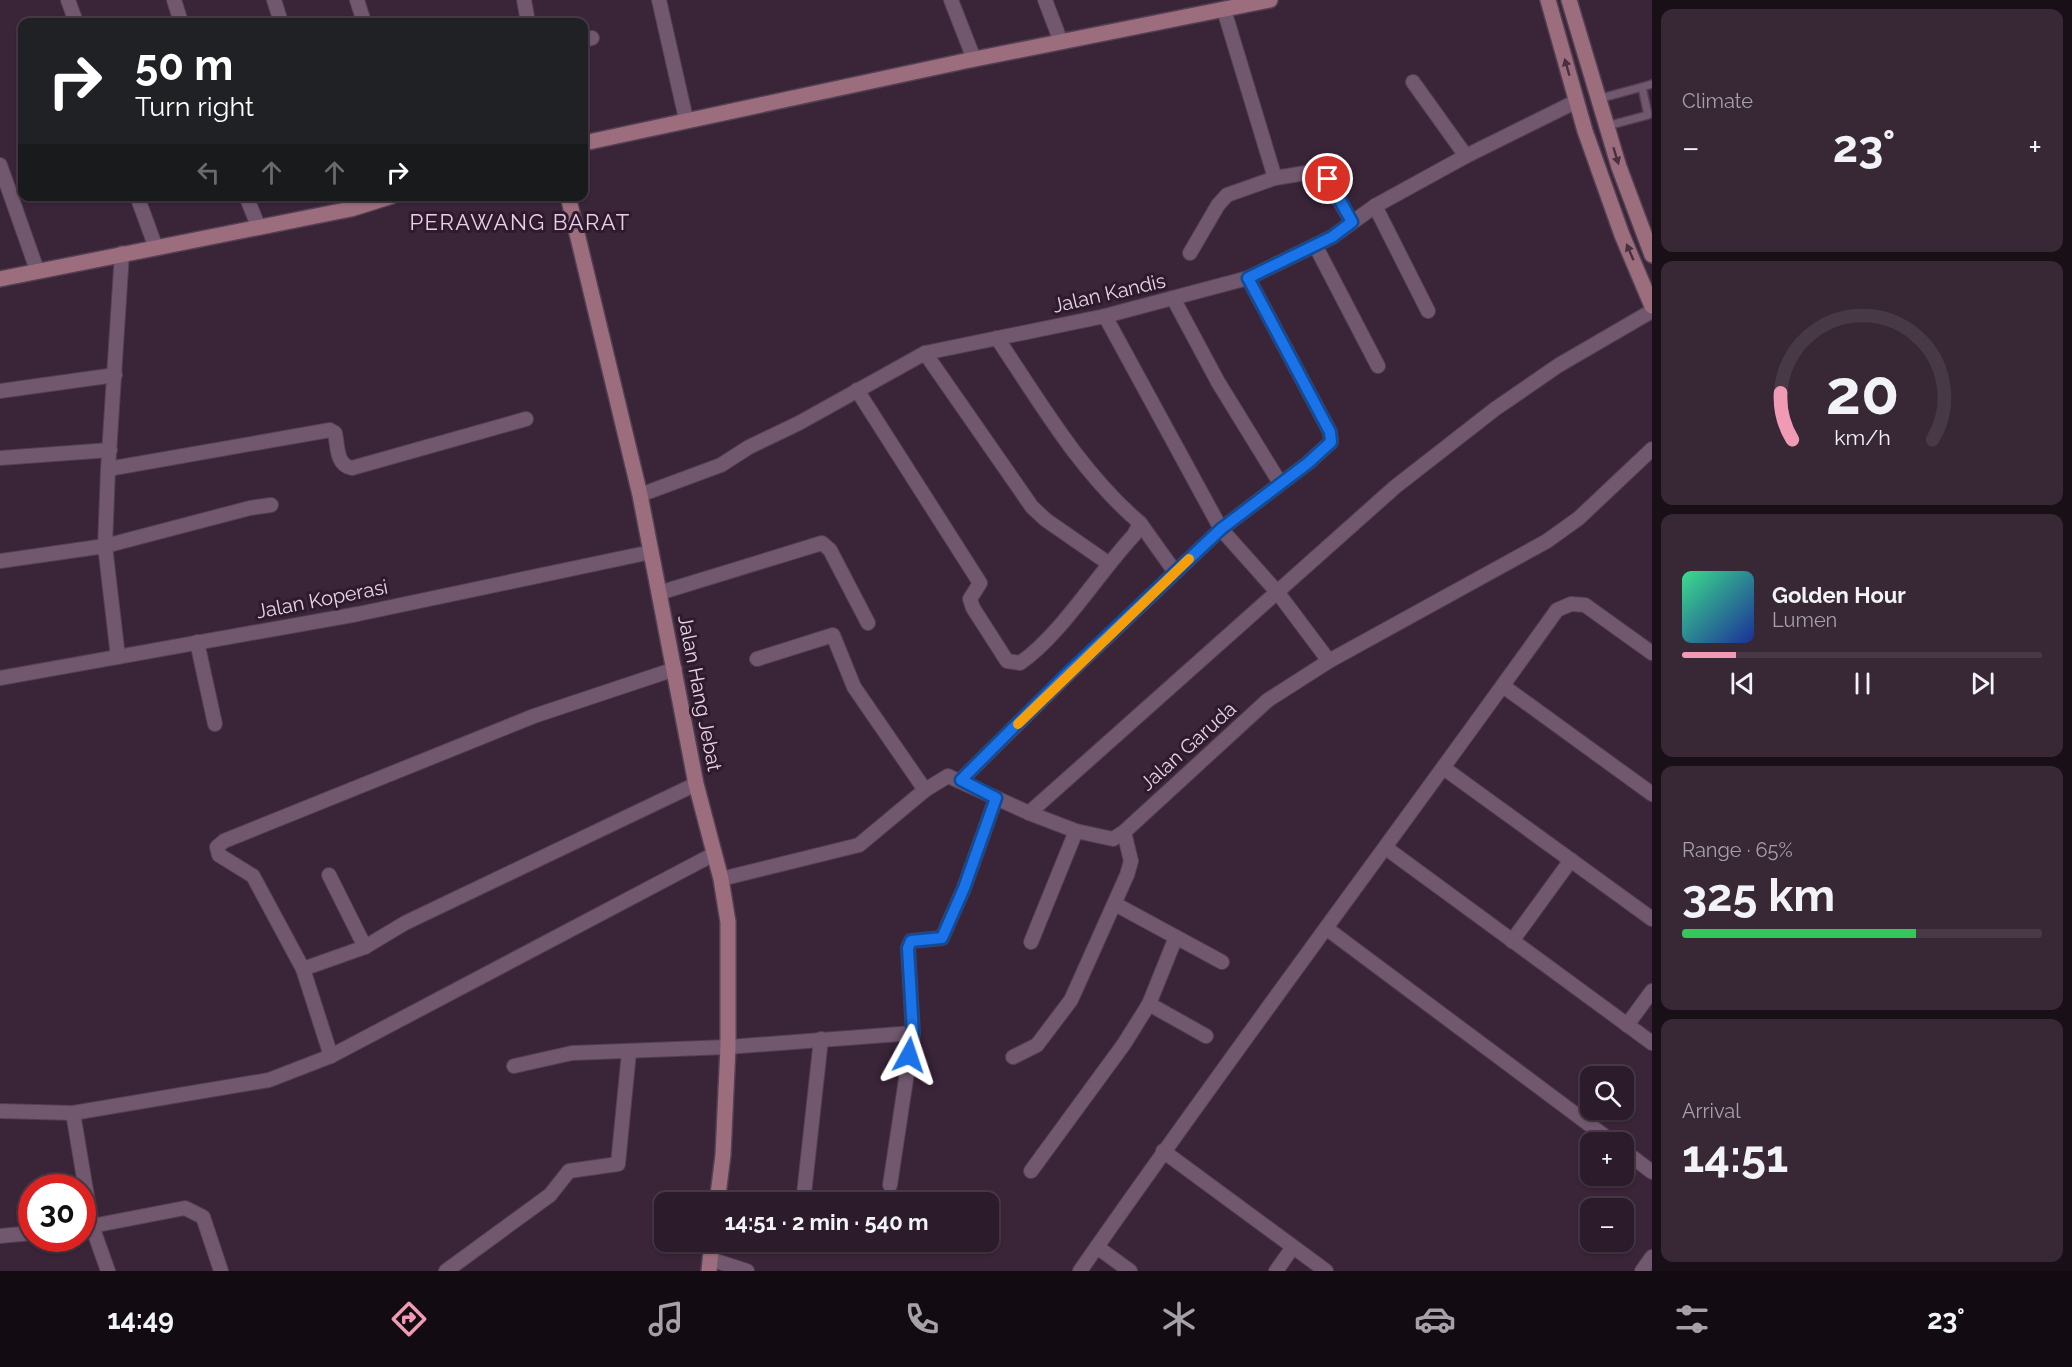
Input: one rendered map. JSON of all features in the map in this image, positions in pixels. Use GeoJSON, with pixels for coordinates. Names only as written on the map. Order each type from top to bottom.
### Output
{"type":"FeatureCollection","features":[{"type":"Feature","properties":{"kind":"street"},"geometry":{"type":"LineString","coordinates":[[68,0],[75,18]]}},
{"type":"Feature","properties":{"kind":"street"},"geometry":{"type":"LineString","coordinates":[[174,0],[180,18]]}},
{"type":"Feature","properties":{"kind":"street"},"geometry":{"type":"LineString","coordinates":[[274,0],[280,18]]}},
{"type":"Feature","properties":{"kind":"street"},"geometry":{"type":"LineString","coordinates":[[357,0],[363,18]]}},
{"type":"Feature","properties":{"kind":"street"},"geometry":{"type":"LineString","coordinates":[[524,0],[527,18]]}},
{"type":"Feature","properties":{"kind":"street"},"geometry":{"type":"LineString","coordinates":[[659,0],[686,119]]}},
{"type":"Feature","properties":{"kind":"street"},"geometry":{"type":"LineString","coordinates":[[951,0],[974,59]]}},
{"type":"Feature","properties":{"kind":"street"},"geometry":{"type":"LineString","coordinates":[[1045,0],[1060,42]]}},
{"type":"Feature","properties":{"kind":"street"},"geometry":{"type":"LineString","coordinates":[[588,142],[686,119],[974,59],[1270,0]]}},
{"type":"Feature","properties":{"kind":"street"},"geometry":{"type":"LineString","coordinates":[[1548,0],[1577,101],[1622,235],[1652,306]]}},
{"type":"Feature","properties":{"kind":"street"},"geometry":{"type":"LineString","coordinates":[[1569,0],[1598,99],[1652,255]]}},
{"type":"Feature","properties":{"kind":"street"},"geometry":{"type":"LineString","coordinates":[[1224,10],[1275,178]]}},
{"type":"Feature","properties":{"kind":"street"},"geometry":{"type":"LineString","coordinates":[[1413,82],[1466,156]]}},
{"type":"Feature","properties":{"kind":"street","name":"Jalan Kandis"},"geometry":{"type":"LineString","coordinates":[[640,495],[721,465],[749,447],[925,353],[1105,316],[1248,278],[1315,245],[1375,207],[1466,156],[1577,101]]}},
{"type":"Feature","properties":{"kind":"street"},"geometry":{"type":"LineString","coordinates":[[0,165],[38,270]]}},
{"type":"Feature","properties":{"kind":"street"},"geometry":{"type":"LineString","coordinates":[[1190,253],[1218,205],[1227,195],[1275,178],[1318,171],[1323,173],[1352,222]]}},
{"type":"Feature","properties":{"kind":"street"},"geometry":{"type":"LineString","coordinates":[[139,201],[156,248]]}},
{"type":"Feature","properties":{"kind":"street"},"geometry":{"type":"LineString","coordinates":[[248,201],[259,228]]}},
{"type":"Feature","properties":{"kind":"street","name":"Jalan Hang Jebat"},"geometry":{"type":"LineString","coordinates":[[569,201],[640,495],[696,784],[721,879],[728,922],[728,1047],[723,1155],[718,1192]]}},
{"type":"Feature","properties":{"kind":"street"},"geometry":{"type":"LineString","coordinates":[[0,279],[122,253],[259,228],[349,202]]}},
{"type":"Feature","properties":{"kind":"street"},"geometry":{"type":"LineString","coordinates":[[1375,207],[1428,311]]}},
{"type":"Feature","properties":{"kind":"street"},"geometry":{"type":"LineString","coordinates":[[1315,245],[1378,366]]}},
{"type":"Feature","properties":{"kind":"street"},"geometry":{"type":"LineString","coordinates":[[118,657],[105,546],[122,253]]}},
{"type":"Feature","properties":{"kind":"street"},"geometry":{"type":"LineString","coordinates":[[961,780],[1221,529],[1327,448],[1331,437],[1248,278]]}},
{"type":"Feature","properties":{"kind":"street"},"geometry":{"type":"LineString","coordinates":[[1173,298],[1222,390],[1280,483]]}},
{"type":"Feature","properties":{"kind":"street"},"geometry":{"type":"LineString","coordinates":[[1029,813],[1395,487],[1495,409],[1560,365],[1652,311]]}},
{"type":"Feature","properties":{"kind":"street"},"geometry":{"type":"LineString","coordinates":[[1105,316],[1221,529],[1278,593],[1329,661]]}},
{"type":"Feature","properties":{"kind":"street"},"geometry":{"type":"LineString","coordinates":[[997,338],[1082,463],[1117,504],[1140,523],[1175,572]]}},
{"type":"Feature","properties":{"kind":"street"},"geometry":{"type":"LineString","coordinates":[[925,353],[1032,507],[1046,520],[1108,563]]}},
{"type":"Feature","properties":{"kind":"street"},"geometry":{"type":"LineString","coordinates":[[0,391],[115,375]]}},
{"type":"Feature","properties":{"kind":"street"},"geometry":{"type":"LineString","coordinates":[[857,390],[980,583],[970,603],[1007,661],[1020,663],[1038,649],[1134,534],[1140,523]]}},
{"type":"Feature","properties":{"kind":"street"},"geometry":{"type":"LineString","coordinates":[[108,469],[330,430],[335,433],[340,462],[345,467],[352,468],[526,419]]}},
{"type":"Feature","properties":{"kind":"street","name":"Jalan Garuda"},"geometry":{"type":"LineString","coordinates":[[1124,832],[1268,700],[1329,661],[1546,541],[1579,518],[1652,449]]}},
{"type":"Feature","properties":{"kind":"street"},"geometry":{"type":"LineString","coordinates":[[0,458],[110,450]]}},
{"type":"Feature","properties":{"kind":"street"},"geometry":{"type":"LineString","coordinates":[[0,561],[105,546],[250,508],[271,505]]}},
{"type":"Feature","properties":{"kind":"street"},"geometry":{"type":"LineString","coordinates":[[659,593],[822,543],[830,549],[867,623]]}},
{"type":"Feature","properties":{"kind":"street","name":"Jalan Koperasi"},"geometry":{"type":"LineString","coordinates":[[0,678],[73,663],[358,614],[651,552]]}},
{"type":"Feature","properties":{"kind":"street"},"geometry":{"type":"LineString","coordinates":[[1080,1271],[1163,1151],[1444,769],[1557,610],[1571,604],[1585,605],[1652,653]]}},
{"type":"Feature","properties":{"kind":"street"},"geometry":{"type":"LineString","coordinates":[[757,659],[833,635],[854,687],[926,790]]}},
{"type":"Feature","properties":{"kind":"street"},"geometry":{"type":"LineString","coordinates":[[197,642],[215,724]]}},
{"type":"Feature","properties":{"kind":"street"},"geometry":{"type":"LineString","coordinates":[[331,1056],[303,969],[253,876],[219,855],[217,847],[224,841],[534,716],[675,669]]}},
{"type":"Feature","properties":{"kind":"street"},"geometry":{"type":"LineString","coordinates":[[1503,686],[1652,794]]}},
{"type":"Feature","properties":{"kind":"street"},"geometry":{"type":"LineString","coordinates":[[1444,769],[1652,919]]}},
{"type":"Feature","properties":{"kind":"street"},"geometry":{"type":"LineString","coordinates":[[721,879],[859,845],[926,790],[948,776],[1029,813],[1076,831],[1113,839],[1124,832],[1131,861],[1115,904],[1071,1000],[1037,1045],[1013,1057]]}},
{"type":"Feature","properties":{"kind":"street"},"geometry":{"type":"LineString","coordinates":[[303,969],[365,948],[405,923],[696,784]]}},
{"type":"Feature","properties":{"kind":"street"},"geometry":{"type":"LineString","coordinates":[[890,1185],[913,1033],[908,948],[911,941],[942,938],[964,888],[996,798]]}},
{"type":"Feature","properties":{"kind":"street"},"geometry":{"type":"LineString","coordinates":[[1031,942],[1076,831]]}},
{"type":"Feature","properties":{"kind":"street"},"geometry":{"type":"LineString","coordinates":[[1386,848],[1652,1043]]}},
{"type":"Feature","properties":{"kind":"street"},"geometry":{"type":"LineString","coordinates":[[0,1111],[73,1113],[268,1080],[331,1056],[714,854]]}},
{"type":"Feature","properties":{"kind":"street"},"geometry":{"type":"LineString","coordinates":[[1512,941],[1571,860]]}},
{"type":"Feature","properties":{"kind":"street"},"geometry":{"type":"LineString","coordinates":[[329,875],[365,948]]}},
{"type":"Feature","properties":{"kind":"street"},"geometry":{"type":"LineString","coordinates":[[1115,904],[1222,962]]}},
{"type":"Feature","properties":{"kind":"street"},"geometry":{"type":"LineString","coordinates":[[1326,928],[1599,1132]]}},
{"type":"Feature","properties":{"kind":"street"},"geometry":{"type":"LineString","coordinates":[[1030,1171],[1124,1044],[1149,1004],[1176,937]]}},
{"type":"Feature","properties":{"kind":"street"},"geometry":{"type":"LineString","coordinates":[[1627,1025],[1652,991]]}},
{"type":"Feature","properties":{"kind":"street"},"geometry":{"type":"LineString","coordinates":[[1149,1004],[1206,1036]]}},
{"type":"Feature","properties":{"kind":"street"},"geometry":{"type":"LineString","coordinates":[[514,1066],[572,1053],[728,1047],[913,1033]]}},
{"type":"Feature","properties":{"kind":"street"},"geometry":{"type":"LineString","coordinates":[[804,1192],[821,1039]]}},
{"type":"Feature","properties":{"kind":"street"},"geometry":{"type":"LineString","coordinates":[[446,1271],[550,1195],[569,1171],[618,1164],[629,1052]]}},
{"type":"Feature","properties":{"kind":"street"},"geometry":{"type":"LineString","coordinates":[[73,1113],[81,1174]]}},
{"type":"Feature","properties":{"kind":"street"},"geometry":{"type":"LineString","coordinates":[[1163,1151],[1326,1271]]}},
{"type":"Feature","properties":{"kind":"street"},"geometry":{"type":"LineString","coordinates":[[1634,1158],[1652,1172]]}},
{"type":"Feature","properties":{"kind":"street"},"geometry":{"type":"LineString","coordinates":[[96,1224],[185,1208],[197,1212],[203,1217],[221,1271]]}},
{"type":"Feature","properties":{"kind":"street"},"geometry":{"type":"LineString","coordinates":[[0,1236],[18,1234]]}},
{"type":"Feature","properties":{"kind":"street"},"geometry":{"type":"LineString","coordinates":[[96,1245],[108,1271]]}},
{"type":"Feature","properties":{"kind":"street"},"geometry":{"type":"LineString","coordinates":[[1097,1247],[1130,1271]]}},
{"type":"Feature","properties":{"kind":"street"},"geometry":{"type":"LineString","coordinates":[[1276,1271],[1293,1247]]}},
{"type":"Feature","properties":{"kind":"street"},"geometry":{"type":"LineString","coordinates":[[1642,1271],[1652,1257]]}},
{"type":"Feature","properties":{"kind":"street"},"geometry":{"type":"LineString","coordinates":[[710,1265],[747,1271]]}},
{"type":"Feature","properties":{"kind":"lane"},"geometry":{"type":"LineString","coordinates":[[1598,99],[1652,84]]}},
{"type":"Feature","properties":{"kind":"lane"},"geometry":{"type":"LineString","coordinates":[[1607,126],[1648,116],[1642,87]]}},
{"type":"Feature","properties":{"kind":"slow traffic"},"geometry":{"type":"LineString","coordinates":[[1018,724],[1065,676],[1189,559]]}},
{"type":"Feature","properties":{"kind":"district","name":"PERAWANG BARAT"},"geometry":{"type":"Point","coordinates":[520,222]}},
{"type":"Feature","properties":{"kind":"route"},"geometry":{"type":"LineString","coordinates":[[909,1055],[913,1033],[908,948],[911,941],[942,938],[964,888],[996,798],[961,780],[1065,676],[1221,529],[1327,448],[1331,442],[1330,432],[1248,278],[1332,237],[1352,222],[1328,179]]}}]}
